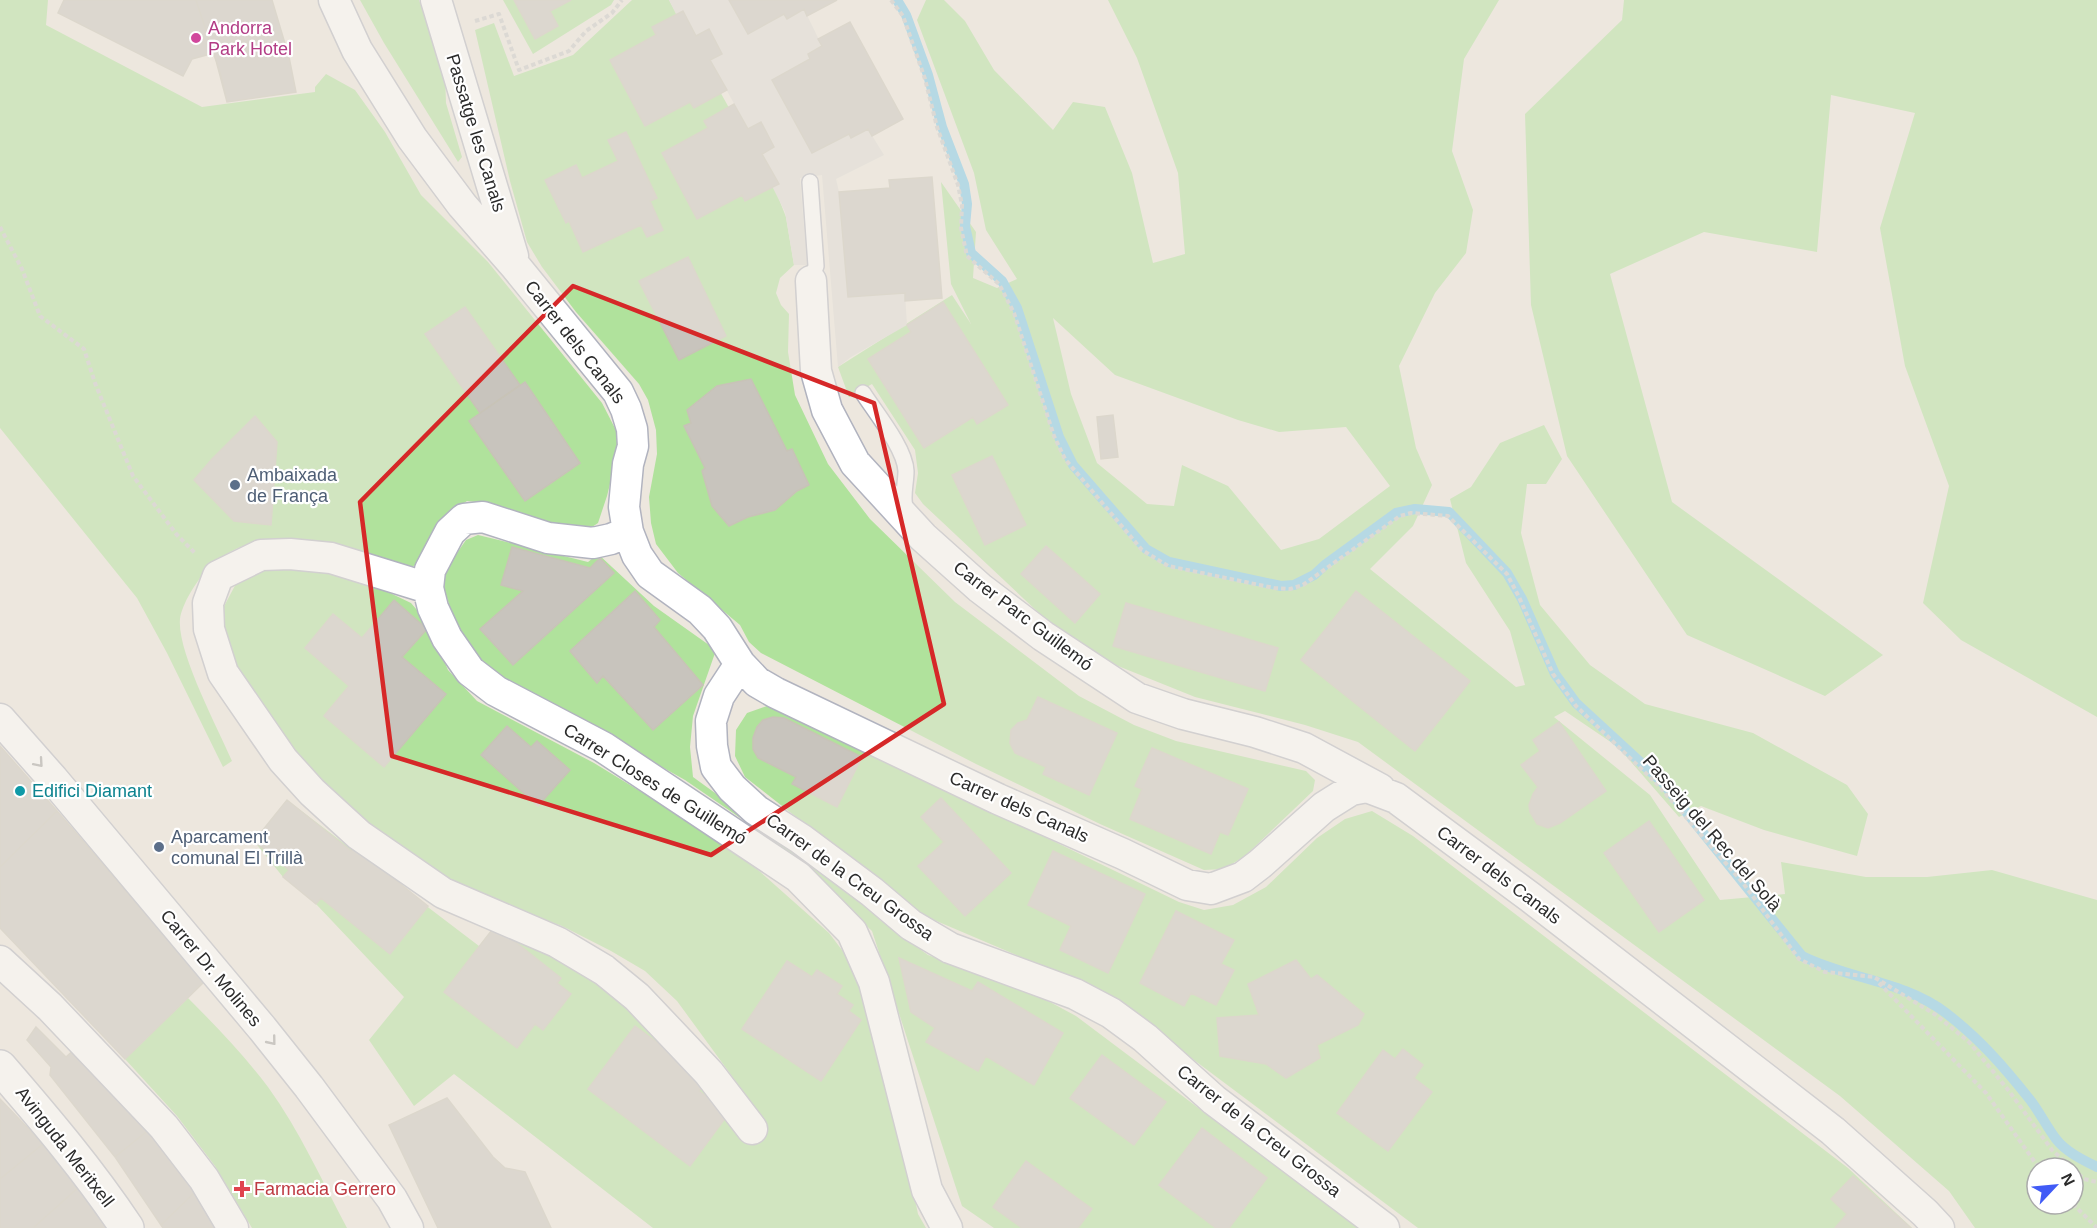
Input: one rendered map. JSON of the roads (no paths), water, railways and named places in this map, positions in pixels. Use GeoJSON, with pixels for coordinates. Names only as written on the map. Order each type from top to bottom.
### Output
{"type":"FeatureCollection","features":[{"type":"Feature","properties":{"kind":"street","name":"Carrer dels Canals"},"geometry":{"type":"LineString","coordinates":[[334,0],[357,50],[412,138],[462,204],[618,392],[632,429],[633,446],[628,464],[624,507],[628,532],[637,555],[650,574],[700,610],[717,628],[740,664],[757,682],[987,794],[1124,854],[1187,885],[1210,889],[1243,878],[1324,807],[1351,790],[1367,787],[1396,798],[1530,897],[1833,1131],[1939,1228]]}},
{"type":"Feature","properties":{"kind":"street","name":"Passatge les Canals"},"geometry":{"type":"LineString","coordinates":[[436,0],[516,267]]}},
{"type":"Feature","properties":{"kind":"street","name":"Carrer Parc Guillemó"},"geometry":{"type":"LineString","coordinates":[[812,281],[816,372],[827,410],[855,463],[923,537],[980,588],[1043,636],[1137,698],[1183,714],[1255,732],[1304,748],[1396,798]]}},
{"type":"Feature","properties":{"kind":"street"},"geometry":{"type":"LineString","coordinates":[[628,532],[593,543],[548,538],[483,517],[464,519],[450,532],[430,570],[428,588],[331,558],[290,554],[261,555],[218,576],[208,603],[209,629],[223,673],[283,760],[312,792],[359,835],[443,893],[557,942],[604,970],[645,1005],[708,1073],[753,1129]]}},
{"type":"Feature","properties":{"kind":"street","name":"Carrer Closes de Guillemó"},"geometry":{"type":"LineString","coordinates":[[428,588],[433,608],[447,638],[470,671],[496,691],[603,747],[798,877],[852,932],[874,982],[927,1190],[947,1228]]}},
{"type":"Feature","properties":{"kind":"street","name":"Carrer de la Creu Grossa"},"geometry":{"type":"LineString","coordinates":[[740,664],[719,696],[711,721],[716,767],[732,789],[756,810],[801,839],[872,892],[910,925],[950,948],[1075,994],[1111,1013],[1145,1038],[1214,1100],[1384,1228]]}},
{"type":"Feature","properties":{"kind":"street","name":"Carrer Dr. Molines"},"geometry":{"type":"LineString","coordinates":[[0,719],[53,779],[309,1087],[392,1199],[408,1228]]}},
{"type":"Feature","properties":{"kind":"street"},"geometry":{"type":"LineString","coordinates":[[0,961],[50,1007],[164,1127],[204,1179],[233,1228]]}},
{"type":"Feature","properties":{"kind":"street","name":"Avinguda Meritxell"},"geometry":{"type":"LineString","coordinates":[[0,1067],[100,1187],[127,1228]]}},
{"type":"Feature","properties":{"kind":"lane"},"geometry":{"type":"LineString","coordinates":[[810,182],[816,266],[812,281]]}},
{"type":"Feature","properties":{"kind":"lane"},"geometry":{"type":"LineString","coordinates":[[863,393],[896,443],[903,459],[906,470],[904,506],[909,522]]}},
{"type":"Feature","properties":{"kind":"waterway"},"geometry":{"type":"LineString","coordinates":[[897,0],[906,15],[928,75],[942,127],[964,184],[967,204],[965,226],[971,253],[1002,281],[1017,308],[1059,437],[1073,465],[1146,549],[1169,562],[1281,586],[1294,585],[1314,575],[1396,513],[1415,509],[1449,512],[1507,573],[1522,599],[1555,674],[1576,703],[1663,783],[1802,956],[1912,994],[1946,1013],[1970,1033],[2002,1066],[2031,1101],[2060,1144],[2097,1167]]}},
{"type":"Feature","properties":{"kind":"place","name":"Andorra Park Hotel"},"geometry":{"type":"Point","coordinates":[196,38]}},
{"type":"Feature","properties":{"kind":"place","name":"Ambaixada de França"},"geometry":{"type":"Point","coordinates":[235,485]}},
{"type":"Feature","properties":{"kind":"place","name":"Edifici Diamant"},"geometry":{"type":"Point","coordinates":[20,791]}},
{"type":"Feature","properties":{"kind":"place","name":"Aparcament comunal El Trillà"},"geometry":{"type":"Point","coordinates":[159,847]}},
{"type":"Feature","properties":{"kind":"place","name":"Farmacia Gerrero"},"geometry":{"type":"Point","coordinates":[242,1189]}}]}
